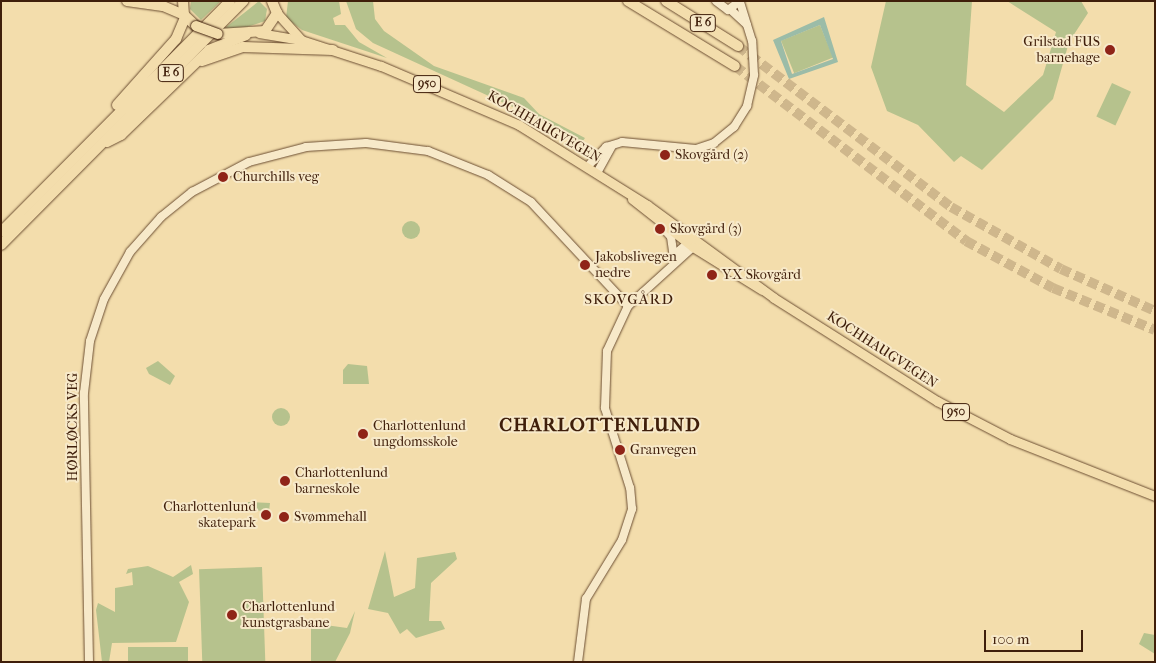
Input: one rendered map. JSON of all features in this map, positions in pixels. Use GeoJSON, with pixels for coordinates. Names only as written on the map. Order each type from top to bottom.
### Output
{"type":"FeatureCollection","features":[{"type":"Feature","properties":{"kind":"highway"},"geometry":{"type":"LineString","coordinates":[[127,1],[163,6],[196,26],[218,34],[246,35],[259,33],[269,28],[276,6]]}},
{"type":"Feature","properties":{"kind":"highway"},"geometry":{"type":"LineString","coordinates":[[183,1],[184,17]]}},
{"type":"Feature","properties":{"kind":"highway","name":"E 6"},"geometry":{"type":"LineString","coordinates":[[1,245],[230,1]]}},
{"type":"Feature","properties":{"kind":"highway","name":"E 6"},"geometry":{"type":"LineString","coordinates":[[1,232],[243,1]]}},
{"type":"Feature","properties":{"kind":"highway","name":"E 6"},"geometry":{"type":"LineString","coordinates":[[628,1],[735,66]]}},
{"type":"Feature","properties":{"kind":"highway","name":"E 6"},"geometry":{"type":"LineString","coordinates":[[666,1],[738,46]]}},
{"type":"Feature","properties":{"kind":"highway","name":"E 6"},"geometry":{"type":"LineString","coordinates":[[96,142],[106,118],[176,39],[184,17]]}},
{"type":"Feature","properties":{"kind":"highway","name":"E 6"},"geometry":{"type":"LineString","coordinates":[[96,142],[121,135],[196,62],[216,46],[246,35]]}},
{"type":"Feature","properties":{"kind":"highway","name":"E 6"},"geometry":{"type":"LineString","coordinates":[[196,62],[248,47],[333,50]]}},
{"type":"Feature","properties":{"kind":"main road"},"geometry":{"type":"LineString","coordinates":[[276,6],[301,40]]}},
{"type":"Feature","properties":{"kind":"main road","name":"KOCHHAUGVEGEN"},"geometry":{"type":"LineString","coordinates":[[259,33],[301,40],[333,50],[486,108],[597,173],[691,242]]}},
{"type":"Feature","properties":{"kind":"main road","name":"KOCHHAUGVEGEN"},"geometry":{"type":"LineString","coordinates":[[629,195],[661,223],[763,290],[967,418],[1155,496]]}},
{"type":"Feature","properties":{"kind":"street"},"geometry":{"type":"LineString","coordinates":[[716,1],[730,9],[747,25]]}},
{"type":"Feature","properties":{"kind":"street"},"geometry":{"type":"LineString","coordinates":[[587,167],[606,147],[632,142],[686,151],[708,146],[727,134],[744,113],[752,92],[754,51],[740,2],[730,9]]}},
{"type":"Feature","properties":{"kind":"street","name":"HØRLØCKS VEG"},"geometry":{"type":"LineString","coordinates":[[90,662],[84,399],[87,352],[104,299],[122,265],[151,228],[192,192],[249,162],[288,150],[366,143],[428,152],[488,174],[532,202],[628,306]]}},
{"type":"Feature","properties":{"kind":"street"},"geometry":{"type":"LineString","coordinates":[[597,173],[612,146]]}},
{"type":"Feature","properties":{"kind":"street"},"geometry":{"type":"LineString","coordinates":[[661,223],[671,237],[674,258]]}},
{"type":"Feature","properties":{"kind":"street"},"geometry":{"type":"LineString","coordinates":[[578,662],[586,599],[625,533],[632,509],[628,477],[608,420],[603,384],[607,351],[628,306],[691,242]]}},
{"type":"Feature","properties":{"kind":"green space"},"geometry":{"type":"Polygon","coordinates":[[[191,1],[221,1],[201,20],[190,9],[191,1]]]}},
{"type":"Feature","properties":{"kind":"green space"},"geometry":{"type":"Polygon","coordinates":[[[259,1],[267,9],[265,21],[241,29],[225,28],[259,1]]]}},
{"type":"Feature","properties":{"kind":"green space"},"geometry":{"type":"Polygon","coordinates":[[[288,1],[339,1],[341,14],[333,18],[335,25],[345,25],[359,42],[387,58],[302,30],[286,18],[288,1]]]}},
{"type":"Feature","properties":{"kind":"green space"},"geometry":{"type":"Polygon","coordinates":[[[346,1],[373,1],[375,19],[384,31],[434,66],[524,98],[539,114],[585,138],[580,145],[539,119],[373,43],[356,29],[346,1]]]}},
{"type":"Feature","properties":{"kind":"green space"},"geometry":{"type":"Polygon","coordinates":[[[886,1],[972,1],[966,85],[1004,112],[1043,75],[1056,32],[1007,1],[1081,1],[1088,13],[1069,42],[1053,99],[982,170],[961,156],[954,162],[918,125],[887,111],[871,67],[886,1]]]}},
{"type":"Feature","properties":{"kind":"green space"},"geometry":{"type":"Polygon","coordinates":[[[820,25],[833,57],[794,73],[781,41],[820,25]]]}},
{"type":"Feature","properties":{"kind":"green space"},"geometry":{"type":"Polygon","coordinates":[[[1112,83],[1131,92],[1115,125],[1096,117],[1112,83]]]}},
{"type":"Feature","properties":{"kind":"green space"},"geometry":{"type":"Polygon","coordinates":[[[407,221],[415,221],[420,226],[418,237],[407,239],[402,234],[402,226],[407,221]]]}},
{"type":"Feature","properties":{"kind":"green space"},"geometry":{"type":"Polygon","coordinates":[[[158,361],[175,376],[170,385],[149,374],[146,368],[158,361]]]}},
{"type":"Feature","properties":{"kind":"green space"},"geometry":{"type":"Polygon","coordinates":[[[348,364],[367,366],[369,384],[343,384],[343,370],[348,364]]]}},
{"type":"Feature","properties":{"kind":"green space"},"geometry":{"type":"Polygon","coordinates":[[[281,408],[287,411],[290,417],[287,423],[281,426],[275,423],[272,417],[275,411],[281,408]]]}},
{"type":"Feature","properties":{"kind":"green space","name":"Charlottenlund skatepark"},"geometry":{"type":"Polygon","coordinates":[[[248,502],[270,503],[268,520],[262,519],[262,511],[247,509],[248,502]]]}},
{"type":"Feature","properties":{"kind":"green space"},"geometry":{"type":"Polygon","coordinates":[[[385,551],[394,597],[415,588],[417,558],[455,552],[457,559],[431,583],[429,621],[441,621],[445,629],[416,638],[407,629],[400,634],[388,613],[368,609],[385,551]]]}},
{"type":"Feature","properties":{"kind":"green space"},"geometry":{"type":"Polygon","coordinates":[[[191,565],[193,574],[179,582],[189,602],[176,642],[112,643],[109,662],[102,662],[96,610],[98,603],[115,612],[115,588],[133,585],[132,572],[126,574],[128,569],[148,566],[173,577],[191,565]]]}},
{"type":"Feature","properties":{"kind":"green space","name":"Charlottenlund kunstgrasbane"},"geometry":{"type":"Polygon","coordinates":[[[262,567],[265,662],[202,662],[199,569],[262,567]]]}},
{"type":"Feature","properties":{"kind":"green space"},"geometry":{"type":"Polygon","coordinates":[[[355,611],[350,633],[335,662],[311,662],[311,623],[347,628],[355,611]]]}},
{"type":"Feature","properties":{"kind":"green space"},"geometry":{"type":"Polygon","coordinates":[[[1144,633],[1155,635],[1155,654],[1139,644],[1144,633]]]}},
{"type":"Feature","properties":{"kind":"green space"},"geometry":{"type":"Polygon","coordinates":[[[128,647],[188,647],[188,662],[128,662],[128,647]]]}},
{"type":"Feature","properties":{"kind":"shaded area"},"geometry":{"type":"Polygon","coordinates":[[[824,17],[838,62],[789,79],[773,40],[824,17]],[[820,25],[781,41],[792,74],[833,59],[820,25]]]}},
{"type":"Feature","properties":{"kind":"tunnel"},"geometry":{"type":"LineString","coordinates":[[738,46],[951,207],[1061,269],[1155,311]]}},
{"type":"Feature","properties":{"kind":"tunnel"},"geometry":{"type":"LineString","coordinates":[[735,66],[966,241],[1053,288],[1155,330]]}},
{"type":"Feature","properties":{"kind":"place","name":"Grilstad FUS barnehage"},"geometry":{"type":"Point","coordinates":[1110,50]}},
{"type":"Feature","properties":{"kind":"place","name":"Skovgård (2)"},"geometry":{"type":"Point","coordinates":[665,155]}},
{"type":"Feature","properties":{"kind":"place","name":"Churchills veg"},"geometry":{"type":"Point","coordinates":[223,177]}},
{"type":"Feature","properties":{"kind":"place","name":"Skovgård (3)"},"geometry":{"type":"Point","coordinates":[660,229]}},
{"type":"Feature","properties":{"kind":"place","name":"Jakobslivegen nedre"},"geometry":{"type":"Point","coordinates":[585,265]}},
{"type":"Feature","properties":{"kind":"place","name":"YX Skovgård"},"geometry":{"type":"Point","coordinates":[712,275]}},
{"type":"Feature","properties":{"kind":"place","name":"Charlottenlund ungdomsskole"},"geometry":{"type":"Point","coordinates":[363,434]}},
{"type":"Feature","properties":{"kind":"place","name":"Granvegen"},"geometry":{"type":"Point","coordinates":[620,450]}},
{"type":"Feature","properties":{"kind":"place","name":"Charlottenlund barneskole"},"geometry":{"type":"Point","coordinates":[285,481]}},
{"type":"Feature","properties":{"kind":"place","name":"Charlottenlund skatepark"},"geometry":{"type":"Point","coordinates":[266,515]}},
{"type":"Feature","properties":{"kind":"place","name":"Svømmehall"},"geometry":{"type":"Point","coordinates":[284,517]}},
{"type":"Feature","properties":{"kind":"place","name":"Charlottenlund kunstgrasbane"},"geometry":{"type":"Point","coordinates":[232,615]}},
{"type":"Feature","properties":{"kind":"district","name":"SKOVGÅRD"},"geometry":{"type":"Point","coordinates":[629,300]}},
{"type":"Feature","properties":{"kind":"district","name":"CHARLOTTENLUND"},"geometry":{"type":"Point","coordinates":[600,426]}}]}
